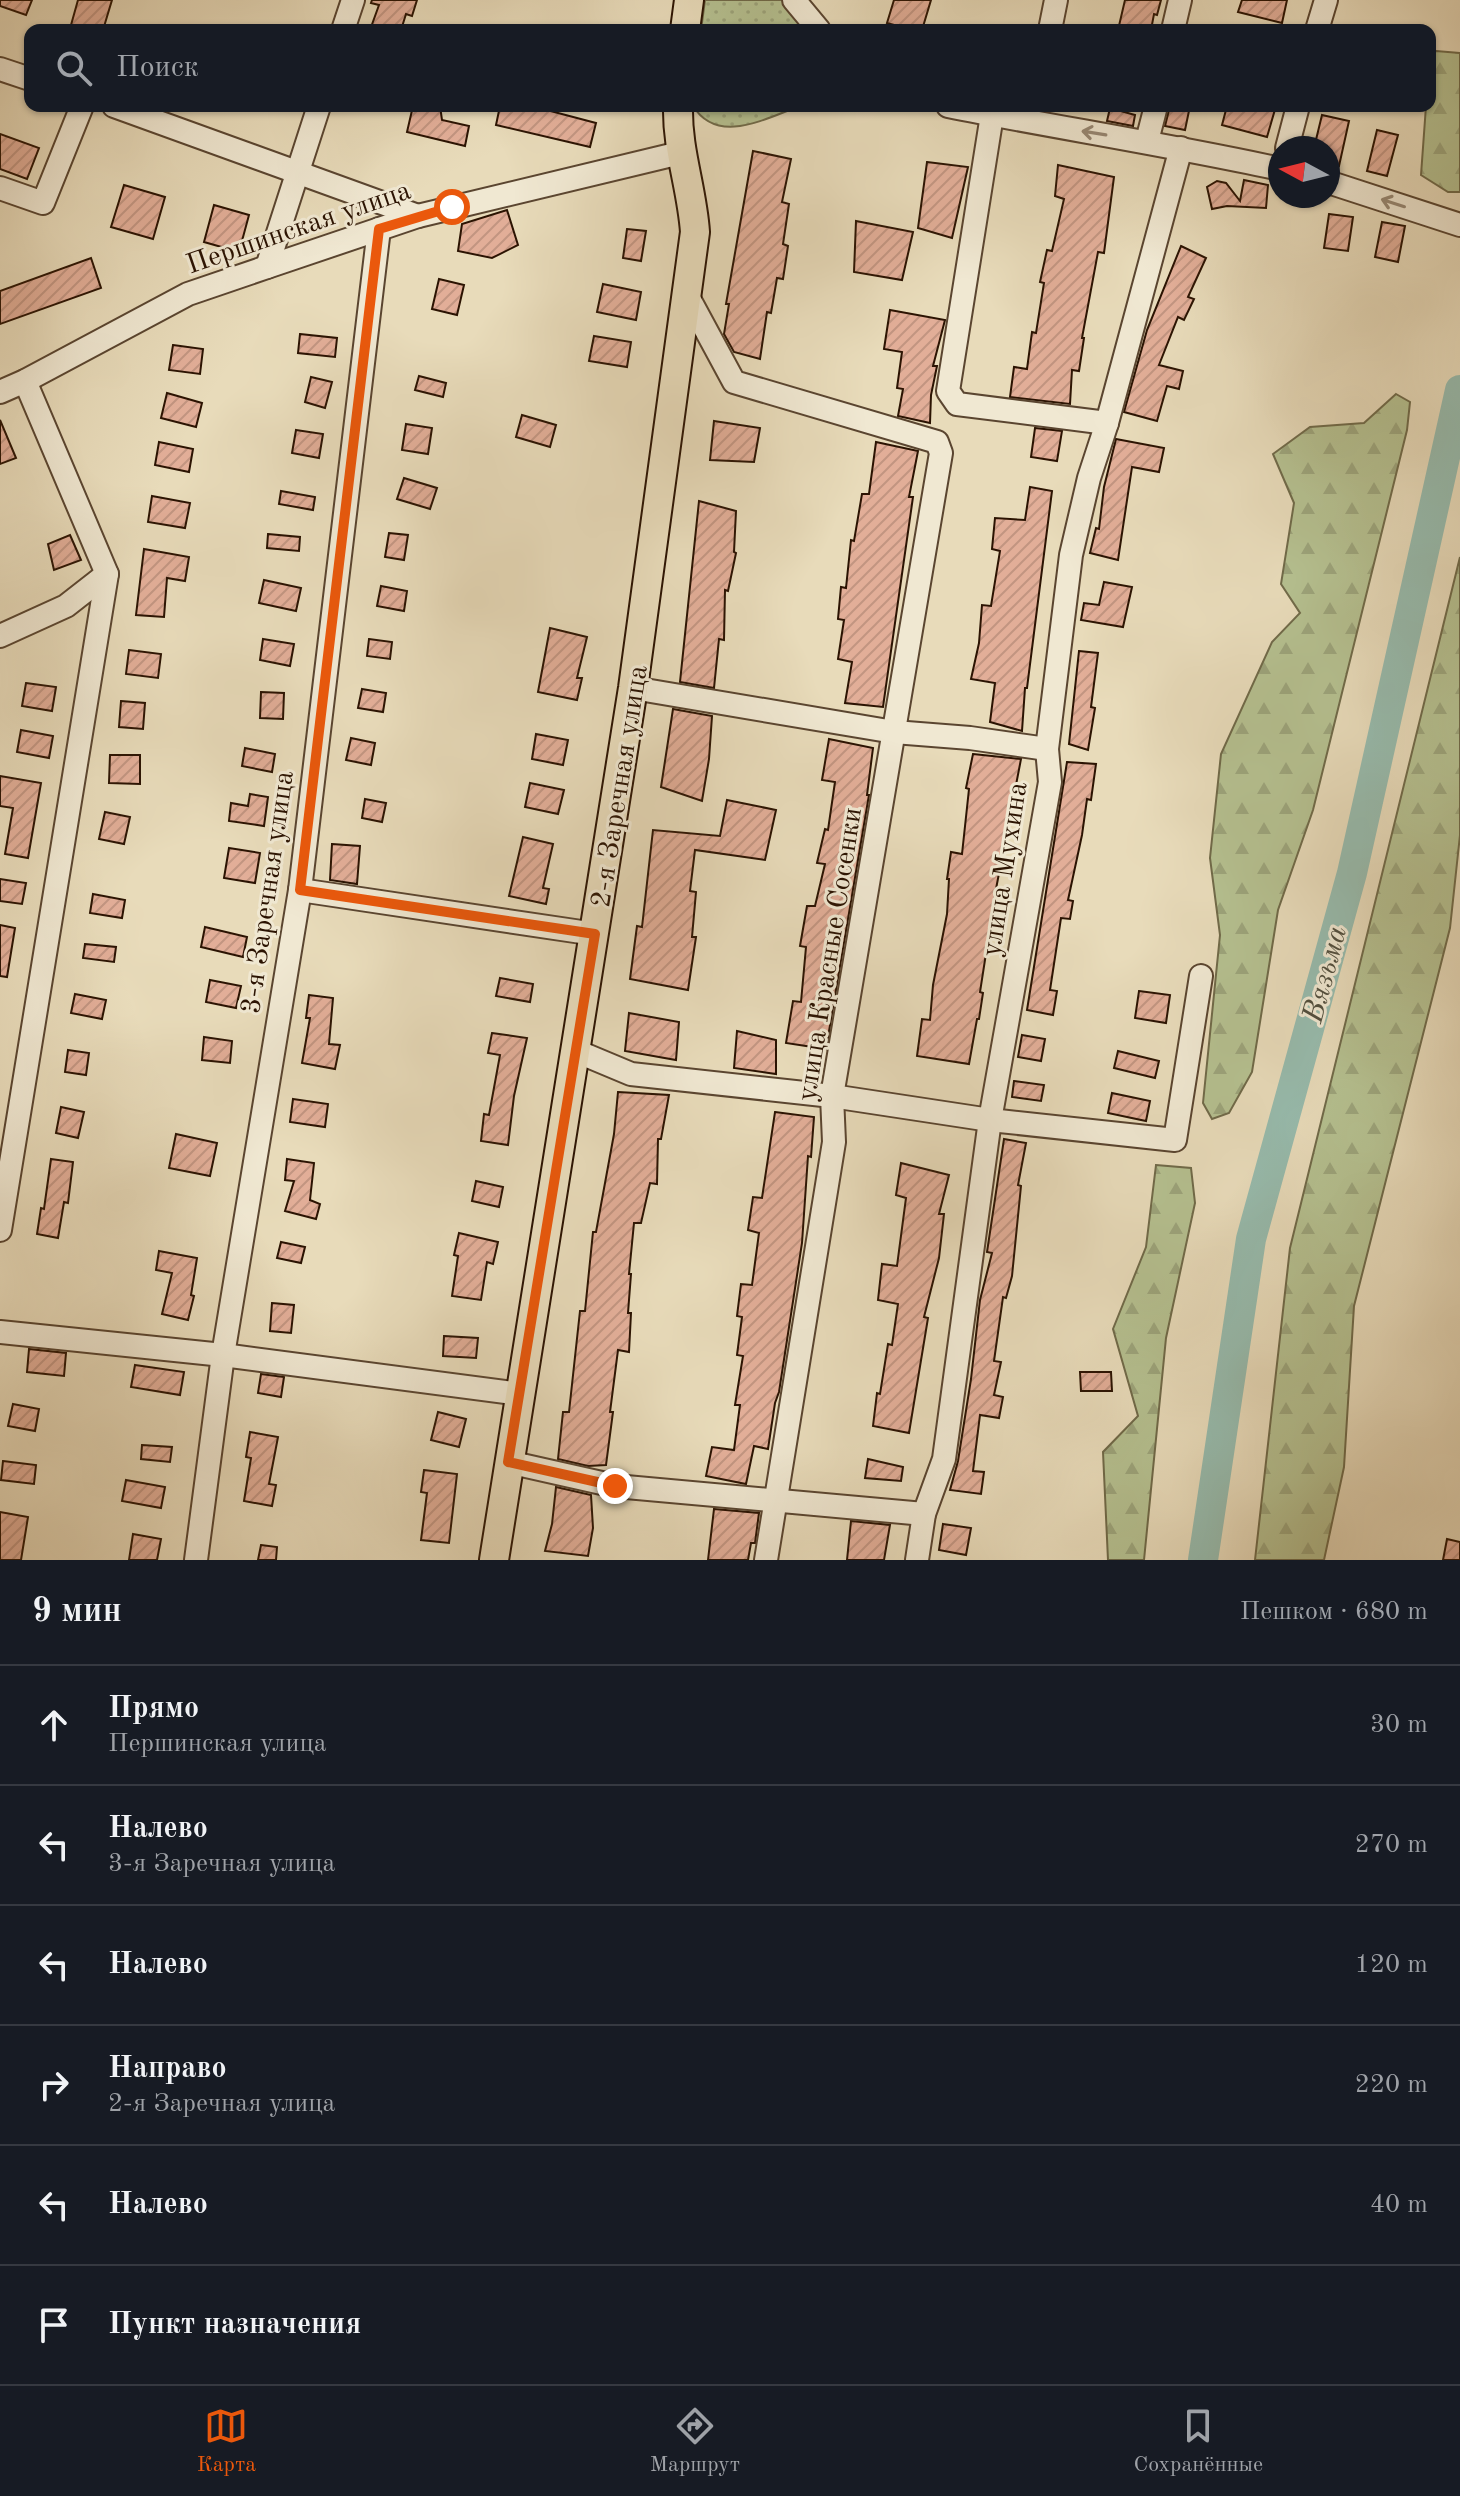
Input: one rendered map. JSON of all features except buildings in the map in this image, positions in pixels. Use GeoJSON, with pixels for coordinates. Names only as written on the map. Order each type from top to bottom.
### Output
{"type":"FeatureCollection","features":[{"type":"Feature","properties":{"kind":"main road"},"geometry":{"type":"LineString","coordinates":[[686,24],[689,0]]}},
{"type":"Feature","properties":{"kind":"main road","name":"2-я Заречная улица"},"geometry":{"type":"LineString","coordinates":[[494,1560],[633,688],[687,295],[695,232],[692,198],[680,153],[678,112]]}},
{"type":"Feature","properties":{"kind":"street"},"geometry":{"type":"LineString","coordinates":[[345,24],[353,0]]}},
{"type":"Feature","properties":{"kind":"street"},"geometry":{"type":"LineString","coordinates":[[794,0],[814,24]]}},
{"type":"Feature","properties":{"kind":"street"},"geometry":{"type":"LineString","coordinates":[[1051,24],[1056,0]]}},
{"type":"Feature","properties":{"kind":"street"},"geometry":{"type":"LineString","coordinates":[[1174,24],[1180,0]]}},
{"type":"Feature","properties":{"kind":"street"},"geometry":{"type":"LineString","coordinates":[[1319,24],[1326,0]]}},
{"type":"Feature","properties":{"kind":"street"},"geometry":{"type":"LineString","coordinates":[[0,69],[24,77]]}},
{"type":"Feature","properties":{"kind":"street"},"geometry":{"type":"LineString","coordinates":[[0,188],[43,203],[80,112]]}},
{"type":"Feature","properties":{"kind":"street"},"geometry":{"type":"LineString","coordinates":[[131,112],[418,216]]}},
{"type":"Feature","properties":{"kind":"street"},"geometry":{"type":"LineString","coordinates":[[267,267],[317,112]]}},
{"type":"Feature","properties":{"kind":"street"},"geometry":{"type":"LineString","coordinates":[[977,112],[1036,115],[1268,166]]}},
{"type":"Feature","properties":{"kind":"street"},"geometry":{"type":"LineString","coordinates":[[1147,141],[1154,112]]}},
{"type":"Feature","properties":{"kind":"street"},"geometry":{"type":"LineString","coordinates":[[1290,136],[1296,112]]}},
{"type":"Feature","properties":{"kind":"street"},"geometry":{"type":"LineString","coordinates":[[992,115],[948,391],[957,404],[1107,423]]}},
{"type":"Feature","properties":{"kind":"street","name":"улица Мухина"},"geometry":{"type":"LineString","coordinates":[[917,1560],[924,1514],[944,1459],[990,1120],[1050,782],[1047,749],[1071,555],[1089,478],[1107,423],[1181,148]]}},
{"type":"Feature","properties":{"kind":"street","name":"Першинская улица"},"geometry":{"type":"LineString","coordinates":[[0,392],[188,294],[418,216],[680,153]]}},
{"type":"Feature","properties":{"kind":"street"},"geometry":{"type":"LineString","coordinates":[[1340,186],[1459,225]]}},
{"type":"Feature","properties":{"kind":"street","name":"3-я Заречная улица"},"geometry":{"type":"LineString","coordinates":[[196,1560],[223,1355],[300,890],[379,229]]}},
{"type":"Feature","properties":{"kind":"street","name":"улица Красные Сосенки"},"geometry":{"type":"LineString","coordinates":[[687,295],[734,382],[937,442],[941,453],[832,1096],[834,1142],[766,1560]]}},
{"type":"Feature","properties":{"kind":"street"},"geometry":{"type":"LineString","coordinates":[[0,1230],[107,574],[25,381]]}},
{"type":"Feature","properties":{"kind":"street"},"geometry":{"type":"LineString","coordinates":[[0,636],[66,606],[107,574]]}},
{"type":"Feature","properties":{"kind":"street"},"geometry":{"type":"LineString","coordinates":[[633,688],[894,732],[970,738],[1047,749]]}},
{"type":"Feature","properties":{"kind":"street"},"geometry":{"type":"LineString","coordinates":[[300,890],[595,934]]}},
{"type":"Feature","properties":{"kind":"street"},"geometry":{"type":"LineString","coordinates":[[576,1051],[631,1074],[832,1096],[990,1120],[1175,1140],[1201,976]]}},
{"type":"Feature","properties":{"kind":"street"},"geometry":{"type":"LineString","coordinates":[[0,1332],[223,1355],[520,1394]]}},
{"type":"Feature","properties":{"kind":"street"},"geometry":{"type":"LineString","coordinates":[[508,1462],[615,1486],[924,1514]]}},
{"type":"Feature","properties":{"kind":"green space"},"geometry":{"type":"Polygon","coordinates":[[[705,0],[783,0],[802,24],[702,24],[705,0]]]}},
{"type":"Feature","properties":{"kind":"green space"},"geometry":{"type":"Polygon","coordinates":[[[1436,51],[1460,53],[1460,192],[1448,192],[1421,175],[1426,112],[1436,112],[1436,51]]]}},
{"type":"Feature","properties":{"kind":"green space"},"geometry":{"type":"Polygon","coordinates":[[[698,112],[784,112],[743,126],[715,125],[698,112]]]}},
{"type":"Feature","properties":{"kind":"green space"},"geometry":{"type":"Polygon","coordinates":[[[1396,394],[1410,402],[1407,430],[1313,810],[1278,910],[1252,1072],[1229,1113],[1212,1119],[1203,1103],[1220,935],[1210,858],[1221,754],[1272,642],[1300,613],[1281,584],[1294,503],[1273,454],[1310,427],[1364,423],[1396,394]]]}},
{"type":"Feature","properties":{"kind":"green space"},"geometry":{"type":"Polygon","coordinates":[[[1460,557],[1460,835],[1450,928],[1354,1306],[1344,1467],[1324,1560],[1255,1560],[1290,1248],[1460,557]]]}},
{"type":"Feature","properties":{"kind":"green space"},"geometry":{"type":"Polygon","coordinates":[[[1156,1165],[1191,1168],[1195,1203],[1166,1338],[1144,1560],[1108,1560],[1103,1452],[1138,1416],[1113,1329],[1146,1247],[1156,1165]]]}},
{"type":"Feature","properties":{"kind":"waterway","name":"Вязьма"},"geometry":{"type":"LineString","coordinates":[[1203,1560],[1251,1239],[1352,873],[1460,390]]}},
{"type":"Feature","properties":{"kind":"route"},"geometry":{"type":"LineString","coordinates":[[452,207],[379,229],[300,890],[595,934],[508,1462],[615,1486]]}}]}
